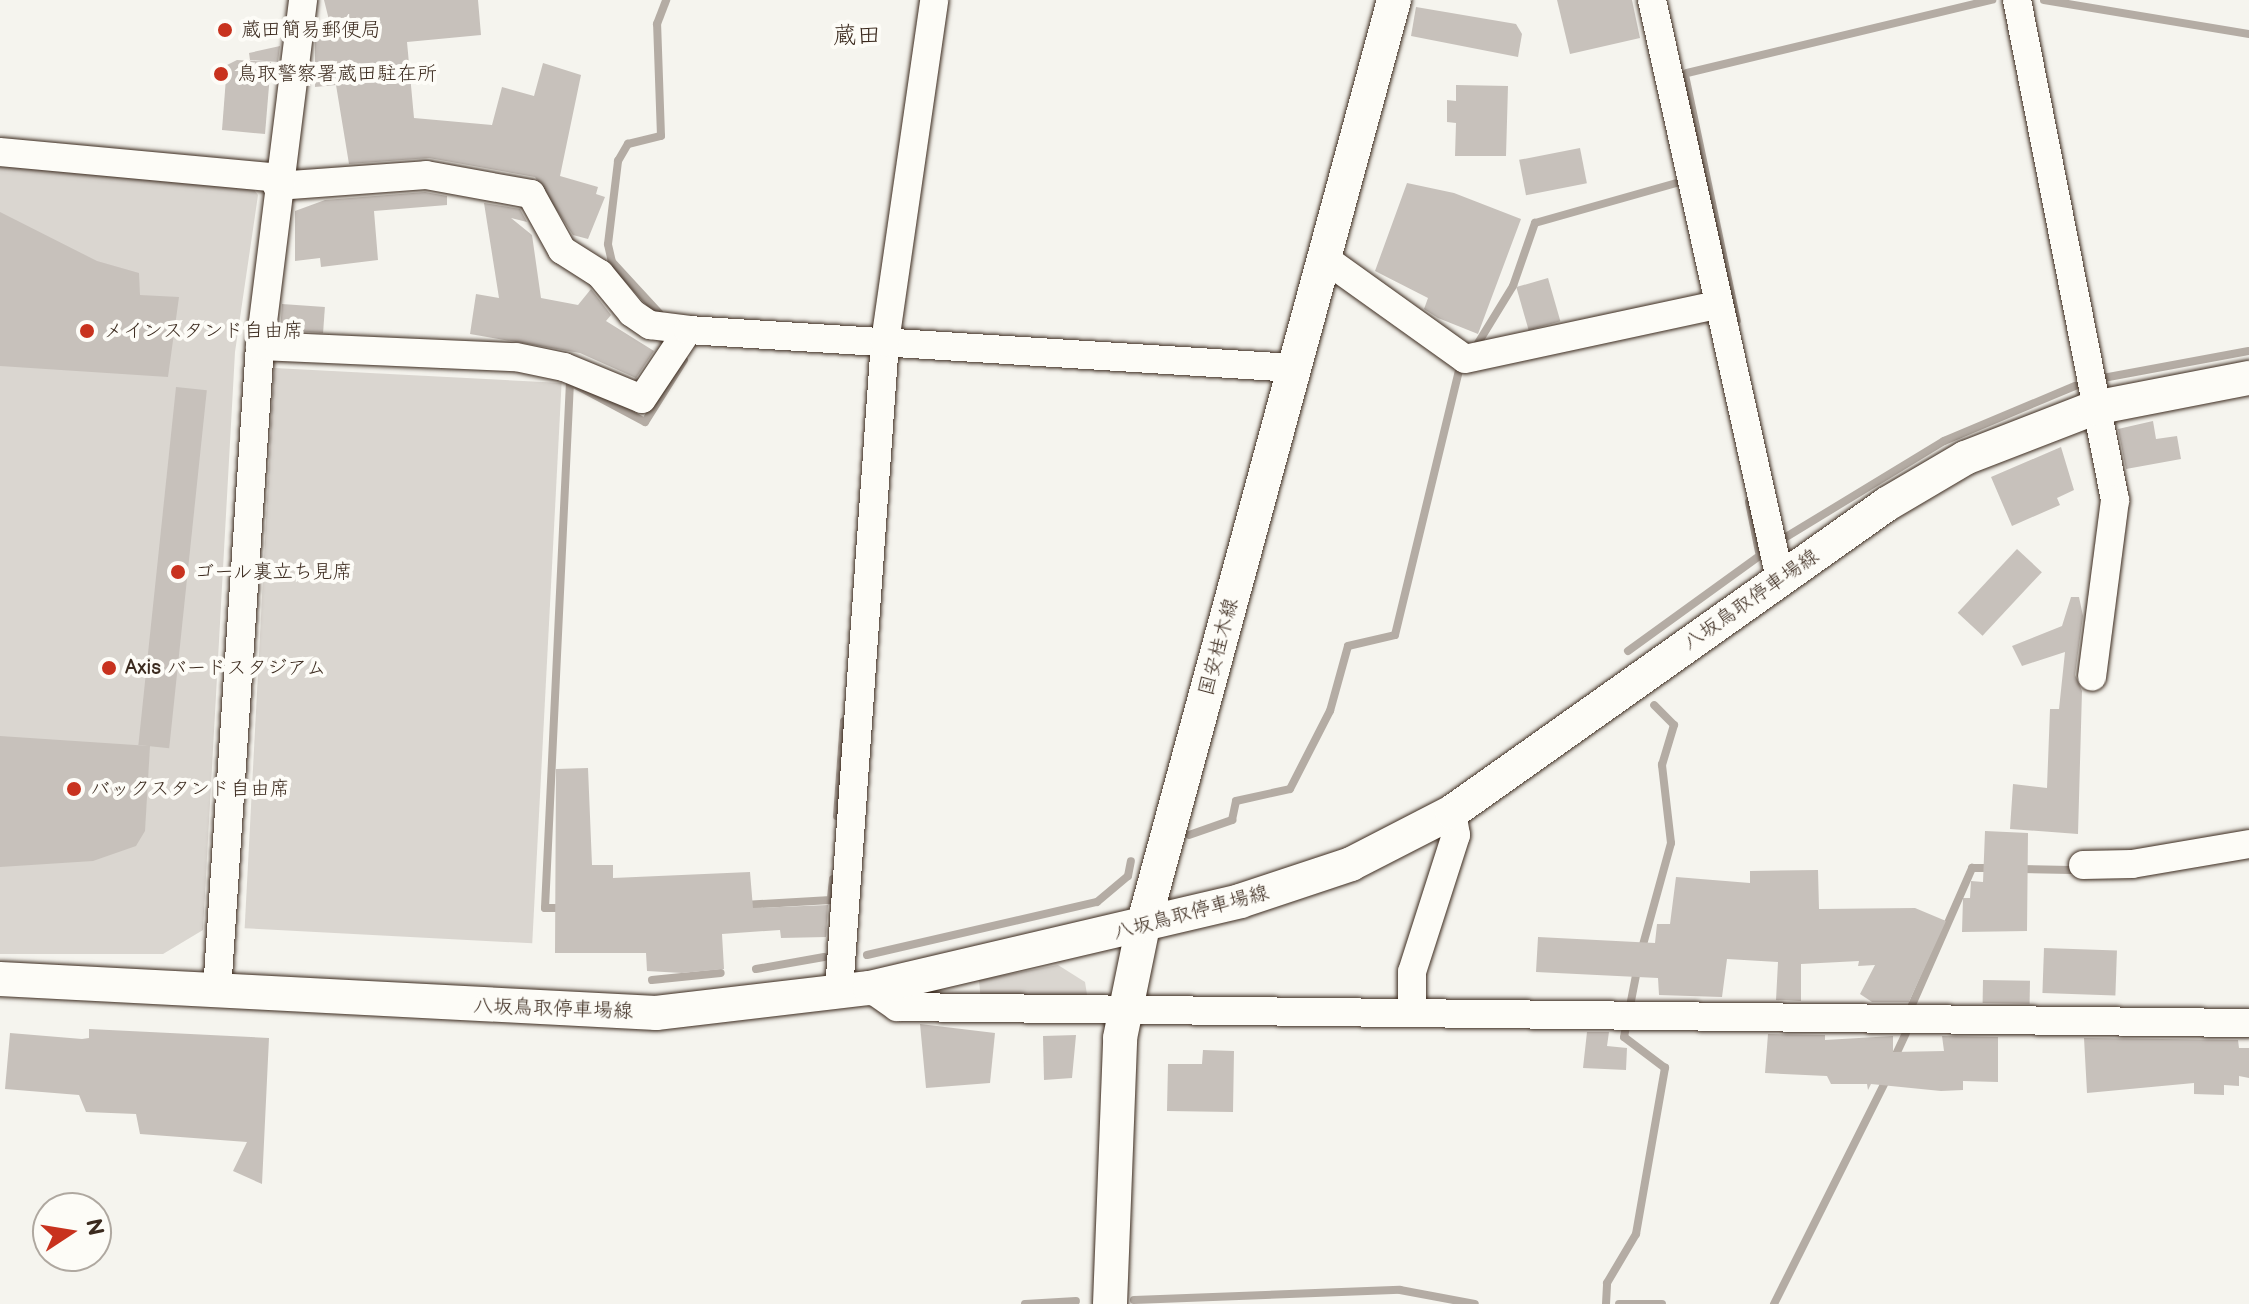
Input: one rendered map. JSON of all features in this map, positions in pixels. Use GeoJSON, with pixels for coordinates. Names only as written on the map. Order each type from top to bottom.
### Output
{"type":"FeatureCollection","features":[{"type":"Feature","properties":{"kind":"main road","name":"国安桂木線"},"geometry":{"type":"LineString","coordinates":[[1110,1304],[1126,1006],[1143,926],[1394,0]]}},
{"type":"Feature","properties":{"kind":"main road","name":"八坂鳥取停車場線"},"geometry":{"type":"LineString","coordinates":[[0,979],[656,1013],[855,989],[1143,926],[1303,882],[1452,812],[1780,579],[1965,458],[2094,408],[2249,378]]}},
{"type":"Feature","properties":{"kind":"street"},"geometry":{"type":"LineString","coordinates":[[217,991],[260,346],[303,0]]}},
{"type":"Feature","properties":{"kind":"street"},"geometry":{"type":"LineString","coordinates":[[934,0],[885,342],[855,989],[897,1007],[1081,1011],[1126,1006],[1412,1009],[2249,1023]]}},
{"type":"Feature","properties":{"kind":"street"},"geometry":{"type":"LineString","coordinates":[[1652,0],[1780,579]]}},
{"type":"Feature","properties":{"kind":"street"},"geometry":{"type":"LineString","coordinates":[[2017,0],[2094,408],[2115,500],[2092,677]]}},
{"type":"Feature","properties":{"kind":"street"},"geometry":{"type":"LineString","coordinates":[[0,152],[278,182],[426,175],[531,194],[562,250],[600,274],[632,313],[650,325],[688,330],[1294,368]]}},
{"type":"Feature","properties":{"kind":"street"},"geometry":{"type":"LineString","coordinates":[[1324,258],[1465,359],[1717,305]]}},
{"type":"Feature","properties":{"kind":"street"},"geometry":{"type":"LineString","coordinates":[[260,346],[516,357],[564,367],[642,399],[688,330]]}},
{"type":"Feature","properties":{"kind":"street"},"geometry":{"type":"LineString","coordinates":[[1412,1009],[1412,972],[1456,835],[1452,812]]}},
{"type":"Feature","properties":{"kind":"street"},"geometry":{"type":"LineString","coordinates":[[2083,865],[2132,864],[2249,844]]}},
{"type":"Feature","properties":{"kind":"shaded area","name":"Axis バードスタジアム"},"geometry":{"type":"Polygon","coordinates":[[[0,164],[252,187],[258,195],[235,352],[203,930],[163,954],[0,954],[0,164]]]}},
{"type":"Feature","properties":{"kind":"shaded area"},"geometry":{"type":"Polygon","coordinates":[[[274,368],[562,383],[532,943],[245,928],[274,368]]]}},
{"type":"Feature","properties":{"kind":"shaded area"},"geometry":{"type":"Polygon","coordinates":[[[1058,965],[1085,982],[1088,1001],[981,1002],[979,980],[1058,965]]]}},
{"type":"Feature","properties":{"kind":"building"},"geometry":{"type":"Polygon","coordinates":[[[324,0],[478,0],[481,35],[407,42],[414,118],[492,125],[502,87],[534,96],[543,63],[581,75],[560,176],[598,187],[596,194],[605,197],[588,239],[573,235],[535,177],[429,158],[349,164],[336,85],[315,87],[315,40],[333,36],[324,0]]]}},
{"type":"Feature","properties":{"kind":"building"},"geometry":{"type":"Polygon","coordinates":[[[1557,0],[1632,0],[1640,38],[1570,54],[1557,0]]]}},
{"type":"Feature","properties":{"kind":"building"},"geometry":{"type":"Polygon","coordinates":[[[1416,7],[1516,24],[1522,34],[1518,57],[1411,36],[1416,7]]]}},
{"type":"Feature","properties":{"kind":"building"},"geometry":{"type":"Polygon","coordinates":[[[280,46],[278,62],[250,60],[249,53],[280,46]]]}},
{"type":"Feature","properties":{"kind":"building"},"geometry":{"type":"Polygon","coordinates":[[[237,60],[271,62],[265,134],[222,130],[227,65],[237,60]]]}},
{"type":"Feature","properties":{"kind":"building"},"geometry":{"type":"Polygon","coordinates":[[[1456,85],[1508,86],[1506,156],[1455,156],[1456,123],[1447,122],[1447,100],[1456,101],[1456,85]]]}},
{"type":"Feature","properties":{"kind":"building"},"geometry":{"type":"Polygon","coordinates":[[[1580,148],[1587,183],[1526,195],[1519,160],[1580,148]]]}},
{"type":"Feature","properties":{"kind":"building"},"geometry":{"type":"Polygon","coordinates":[[[1407,183],[1454,193],[1521,219],[1478,334],[1438,318],[1424,309],[1428,298],[1375,271],[1407,183]]]}},
{"type":"Feature","properties":{"kind":"building"},"geometry":{"type":"Polygon","coordinates":[[[425,192],[447,196],[447,205],[374,211],[378,260],[321,267],[320,258],[295,261],[295,211],[325,200],[425,192]]]}},
{"type":"Feature","properties":{"kind":"building"},"geometry":{"type":"Polygon","coordinates":[[[484,203],[520,209],[527,222],[511,218],[532,235],[541,298],[578,305],[591,289],[611,315],[606,321],[654,351],[636,378],[580,353],[470,334],[476,294],[499,298],[484,203]]]}},
{"type":"Feature","properties":{"kind":"building","name":"メインスタンド自由席"},"geometry":{"type":"Polygon","coordinates":[[[0,212],[97,261],[139,273],[140,295],[179,297],[168,377],[0,366],[0,212]]]}},
{"type":"Feature","properties":{"kind":"building"},"geometry":{"type":"Polygon","coordinates":[[[1548,278],[1560,321],[1529,330],[1516,287],[1548,278]]]}},
{"type":"Feature","properties":{"kind":"building"},"geometry":{"type":"Polygon","coordinates":[[[282,304],[325,307],[323,333],[280,330],[282,304]]]}},
{"type":"Feature","properties":{"kind":"building","name":"ゴール裏立ち見席"},"geometry":{"type":"Polygon","coordinates":[[[176,387],[207,390],[169,748],[138,745],[176,387]]]}},
{"type":"Feature","properties":{"kind":"building"},"geometry":{"type":"Polygon","coordinates":[[[2153,421],[2156,439],[2177,436],[2181,459],[2126,469],[2118,429],[2153,421]]]}},
{"type":"Feature","properties":{"kind":"building"},"geometry":{"type":"Polygon","coordinates":[[[2061,447],[2074,490],[2057,498],[2060,505],[2012,526],[1991,477],[2061,447]]]}},
{"type":"Feature","properties":{"kind":"building"},"geometry":{"type":"Polygon","coordinates":[[[2017,549],[2042,572],[1983,636],[1958,613],[2017,549]]]}},
{"type":"Feature","properties":{"kind":"building"},"geometry":{"type":"Polygon","coordinates":[[[2071,597],[2079,597],[2083,616],[2075,675],[2082,691],[2078,834],[2010,829],[2013,784],[2047,788],[2050,709],[2059,709],[2065,652],[2022,666],[2012,646],[2062,626],[2071,597]]]}},
{"type":"Feature","properties":{"kind":"building","name":"バックスタンド自由席"},"geometry":{"type":"Polygon","coordinates":[[[0,736],[150,746],[145,831],[136,846],[93,861],[0,867],[0,736]]]}},
{"type":"Feature","properties":{"kind":"building"},"geometry":{"type":"Polygon","coordinates":[[[588,768],[592,865],[613,865],[613,878],[750,872],[753,908],[828,905],[826,937],[781,938],[780,930],[722,934],[724,969],[682,973],[647,971],[646,953],[555,953],[556,769],[588,768]]]}},
{"type":"Feature","properties":{"kind":"building"},"geometry":{"type":"Polygon","coordinates":[[[1985,831],[2028,833],[2027,931],[1962,932],[1963,898],[1970,898],[1971,881],[1983,882],[1985,831]]]}},
{"type":"Feature","properties":{"kind":"building"},"geometry":{"type":"Polygon","coordinates":[[[1818,870],[1819,909],[1915,908],[1946,921],[1909,1002],[1872,1002],[1860,994],[1875,965],[1858,966],[1859,961],[1801,964],[1801,1001],[1776,1000],[1778,962],[1727,959],[1722,997],[1659,995],[1658,978],[1536,972],[1538,937],[1655,943],[1657,924],[1670,924],[1676,877],[1750,883],[1750,871],[1818,870]]]}},
{"type":"Feature","properties":{"kind":"building"},"geometry":{"type":"Polygon","coordinates":[[[2044,948],[2117,951],[2115,996],[2042,993],[2044,948]]]}},
{"type":"Feature","properties":{"kind":"building"},"geometry":{"type":"Polygon","coordinates":[[[1983,980],[2030,981],[2030,1004],[1983,1003],[1983,980]]]}},
{"type":"Feature","properties":{"kind":"building"},"geometry":{"type":"Polygon","coordinates":[[[920,1024],[995,1033],[990,1083],[926,1088],[920,1024]]]}},
{"type":"Feature","properties":{"kind":"building"},"geometry":{"type":"Polygon","coordinates":[[[89,1029],[269,1038],[262,1184],[233,1171],[247,1142],[140,1134],[136,1114],[86,1112],[79,1095],[5,1089],[10,1033],[82,1039],[89,1038],[89,1029]]]}},
{"type":"Feature","properties":{"kind":"building"},"geometry":{"type":"Polygon","coordinates":[[[1587,1032],[1609,1032],[1607,1046],[1627,1048],[1626,1070],[1583,1068],[1587,1032]]]}},
{"type":"Feature","properties":{"kind":"building"},"geometry":{"type":"Polygon","coordinates":[[[1768,1034],[1825,1035],[1825,1040],[1893,1036],[1893,1052],[1944,1051],[1942,1036],[1998,1037],[1998,1082],[1963,1081],[1963,1090],[1941,1091],[1871,1084],[1868,1090],[1867,1084],[1831,1084],[1827,1076],[1765,1073],[1768,1034]]]}},
{"type":"Feature","properties":{"kind":"building"},"geometry":{"type":"Polygon","coordinates":[[[1076,1035],[1072,1078],[1044,1080],[1043,1036],[1076,1035]]]}},
{"type":"Feature","properties":{"kind":"building"},"geometry":{"type":"Polygon","coordinates":[[[2084,1038],[2238,1040],[2239,1048],[2249,1048],[2249,1078],[2239,1076],[2239,1086],[2224,1085],[2224,1095],[2194,1094],[2194,1083],[2087,1093],[2084,1038]]]}},
{"type":"Feature","properties":{"kind":"building"},"geometry":{"type":"Polygon","coordinates":[[[1203,1050],[1234,1051],[1233,1112],[1167,1111],[1168,1064],[1202,1064],[1203,1050]]]}},
{"type":"Feature","properties":{"kind":"waterway"},"geometry":{"type":"LineString","coordinates":[[660,314],[612,262],[608,244],[618,161],[628,144],[661,136],[657,24],[666,0]]}},
{"type":"Feature","properties":{"kind":"waterway"},"geometry":{"type":"LineString","coordinates":[[1687,73],[1992,0]]}},
{"type":"Feature","properties":{"kind":"waterway"},"geometry":{"type":"LineString","coordinates":[[2044,0],[2249,34]]}},
{"type":"Feature","properties":{"kind":"waterway"},"geometry":{"type":"LineString","coordinates":[[1685,75],[1737,321]]}},
{"type":"Feature","properties":{"kind":"waterway"},"geometry":{"type":"LineString","coordinates":[[1475,348],[1513,286],[1535,223],[1676,183]]}},
{"type":"Feature","properties":{"kind":"waterway"},"geometry":{"type":"LineString","coordinates":[[2103,378],[2249,351]]}},
{"type":"Feature","properties":{"kind":"waterway"},"geometry":{"type":"LineString","coordinates":[[562,908],[545,908],[570,382],[645,422],[684,360]]}},
{"type":"Feature","properties":{"kind":"waterway"},"geometry":{"type":"LineString","coordinates":[[1189,835],[1232,820],[1236,801],[1290,789],[1330,711],[1348,646],[1395,635],[1460,366]]}},
{"type":"Feature","properties":{"kind":"waterway"},"geometry":{"type":"LineString","coordinates":[[1786,537],[1944,441],[2075,386]]}},
{"type":"Feature","properties":{"kind":"waterway"},"geometry":{"type":"LineString","coordinates":[[1749,502],[1759,552]]}},
{"type":"Feature","properties":{"kind":"waterway"},"geometry":{"type":"LineString","coordinates":[[1628,651],[1758,557]]}},
{"type":"Feature","properties":{"kind":"waterway"},"geometry":{"type":"LineString","coordinates":[[1641,952],[1671,843],[1662,765],[1674,725],[1654,705]]}},
{"type":"Feature","properties":{"kind":"waterway"},"geometry":{"type":"LineString","coordinates":[[837,816],[844,721]]}},
{"type":"Feature","properties":{"kind":"waterway"},"geometry":{"type":"LineString","coordinates":[[867,955],[1097,902],[1128,876],[1131,861]]}},
{"type":"Feature","properties":{"kind":"waterway"},"geometry":{"type":"LineString","coordinates":[[1912,1005],[1972,868],[1994,868]]}},
{"type":"Feature","properties":{"kind":"waterway"},"geometry":{"type":"LineString","coordinates":[[2020,869],[2071,870]]}},
{"type":"Feature","properties":{"kind":"waterway"},"geometry":{"type":"LineString","coordinates":[[831,898],[833,879]]}},
{"type":"Feature","properties":{"kind":"waterway"},"geometry":{"type":"LineString","coordinates":[[744,905],[831,900]]}},
{"type":"Feature","properties":{"kind":"waterway"},"geometry":{"type":"LineString","coordinates":[[756,969],[824,957]]}},
{"type":"Feature","properties":{"kind":"waterway"},"geometry":{"type":"LineString","coordinates":[[1606,1304],[1607,1283],[1636,1234],[1665,1068],[1624,1037],[1637,970]]}},
{"type":"Feature","properties":{"kind":"waterway"},"geometry":{"type":"LineString","coordinates":[[652,980],[721,973]]}},
{"type":"Feature","properties":{"kind":"waterway"},"geometry":{"type":"LineString","coordinates":[[1892,1063],[1906,1033]]}},
{"type":"Feature","properties":{"kind":"waterway"},"geometry":{"type":"LineString","coordinates":[[1774,1304],[1888,1076]]}},
{"type":"Feature","properties":{"kind":"waterway"},"geometry":{"type":"LineString","coordinates":[[1134,1300],[1400,1290],[1475,1304]]}},
{"type":"Feature","properties":{"kind":"waterway"},"geometry":{"type":"LineString","coordinates":[[1025,1304],[1076,1301]]}},
{"type":"Feature","properties":{"kind":"waterway"},"geometry":{"type":"LineString","coordinates":[[1619,1304],[1662,1304]]}},
{"type":"Feature","properties":{"kind":"place","name":"蔵田簡易郵便局"},"geometry":{"type":"Point","coordinates":[225,30]}},
{"type":"Feature","properties":{"kind":"place","name":"鳥取警察署蔵田駐在所"},"geometry":{"type":"Point","coordinates":[221,74]}},
{"type":"Feature","properties":{"kind":"place","name":"メインスタンド自由席"},"geometry":{"type":"Point","coordinates":[87,331]}},
{"type":"Feature","properties":{"kind":"place","name":"ゴール裏立ち見席"},"geometry":{"type":"Point","coordinates":[178,572]}},
{"type":"Feature","properties":{"kind":"place","name":"Axis バードスタジアム"},"geometry":{"type":"Point","coordinates":[109,668]}},
{"type":"Feature","properties":{"kind":"place","name":"バックスタンド自由席"},"geometry":{"type":"Point","coordinates":[74,789]}},
{"type":"Feature","properties":{"kind":"district","name":"蔵田"},"geometry":{"type":"Point","coordinates":[857,36]}}]}
